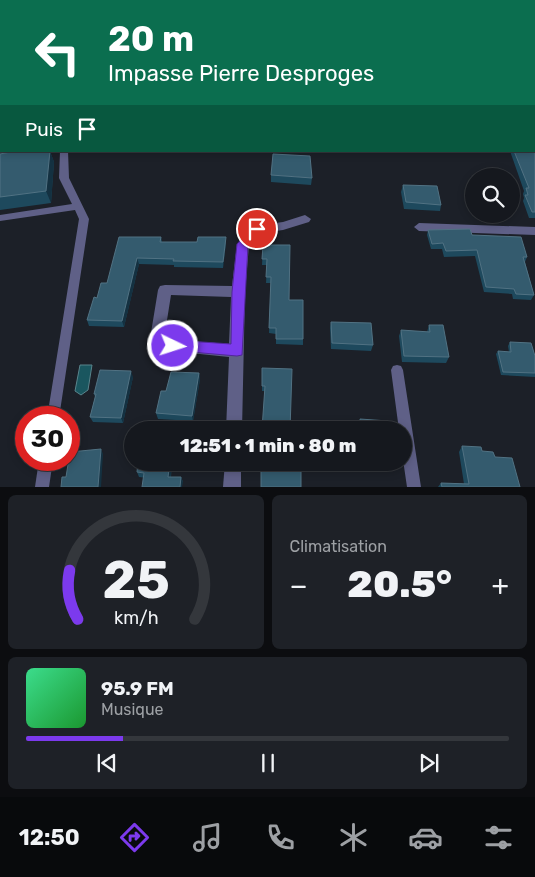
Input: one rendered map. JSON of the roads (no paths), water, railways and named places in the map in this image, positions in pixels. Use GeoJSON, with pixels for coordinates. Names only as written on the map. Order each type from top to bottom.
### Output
{"type":"FeatureCollection","features":[{"type":"Feature","properties":{"kind":"street"},"geometry":{"type":"LineString","coordinates":[[234,421],[238,292],[243,244],[257,229],[283,226],[304,219]]}},
{"type":"Feature","properties":{"kind":"street"},"geometry":{"type":"LineString","coordinates":[[237,350],[156,345],[165,290],[238,292]]}},
{"type":"Feature","properties":{"kind":"street"},"geometry":{"type":"LineString","coordinates":[[232,487],[233,471]]}},
{"type":"Feature","properties":{"kind":"lane"},"geometry":{"type":"LineString","coordinates":[[55,406],[84,219],[64,178],[64,152]]}},
{"type":"Feature","properties":{"kind":"lane"},"geometry":{"type":"LineString","coordinates":[[0,218],[77,206]]}},
{"type":"Feature","properties":{"kind":"lane"},"geometry":{"type":"LineString","coordinates":[[418,227],[535,232]]}},
{"type":"Feature","properties":{"kind":"lane"},"geometry":{"type":"LineString","coordinates":[[397,370],[414,487]]}},
{"type":"Feature","properties":{"kind":"lane"},"geometry":{"type":"LineString","coordinates":[[42,487],[44,471]]}},
{"type":"Feature","properties":{"kind":"water"},"geometry":{"type":"Polygon","coordinates":[[[80,365],[92,365],[88,390],[81,395],[75,391],[80,365]]]}}]}
